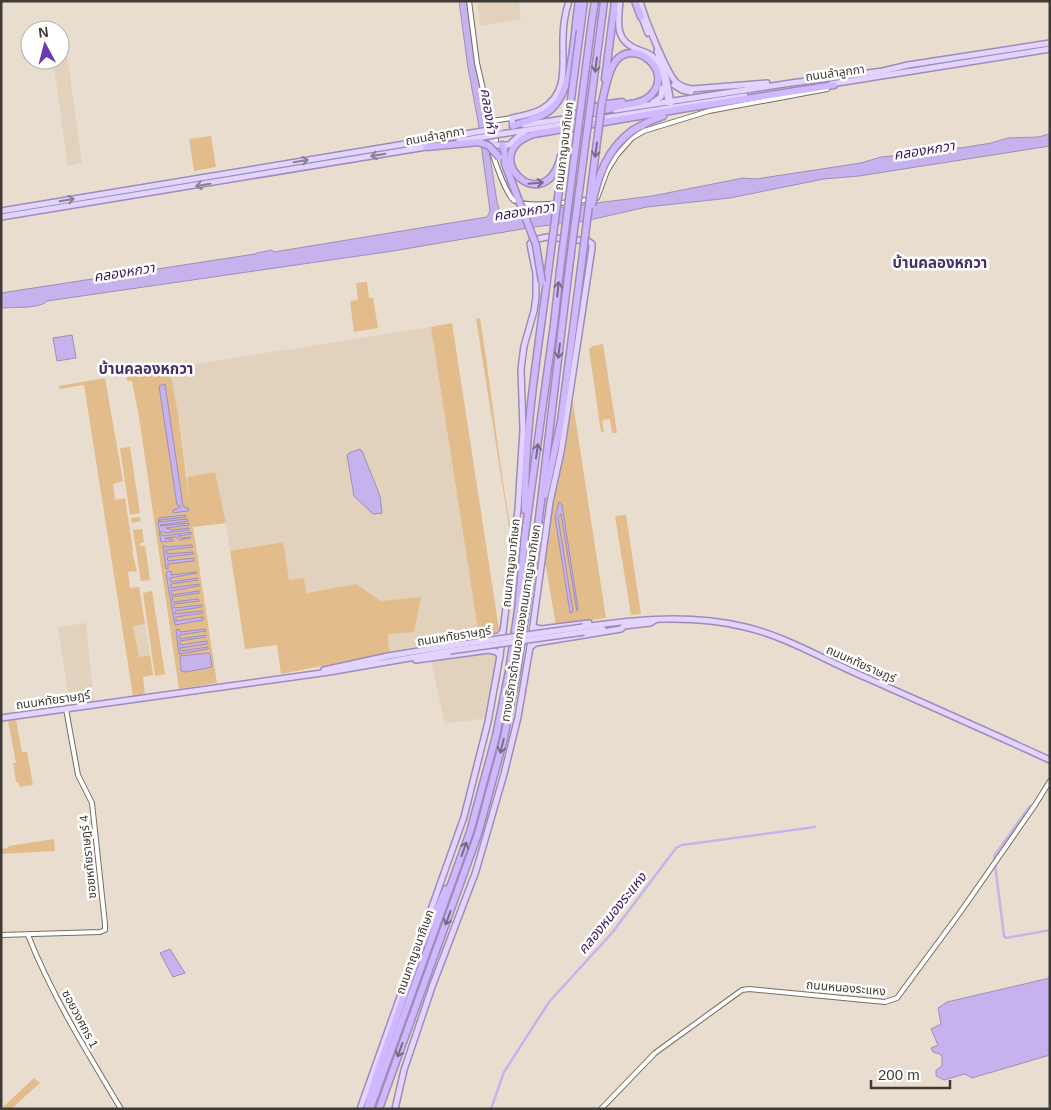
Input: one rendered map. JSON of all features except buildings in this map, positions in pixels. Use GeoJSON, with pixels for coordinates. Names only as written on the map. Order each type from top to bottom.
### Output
{"type":"FeatureCollection","features":[{"type":"Feature","properties":{"kind":"highway"},"geometry":{"type":"LineString","coordinates":[[514,126],[546,113],[558,101],[564,91],[568,77],[579,1]]}},
{"type":"Feature","properties":{"kind":"highway"},"geometry":{"type":"LineString","coordinates":[[525,534],[525,498],[530,419],[541,314],[584,1]]}},
{"type":"Feature","properties":{"kind":"highway","name":"ถนนกาญจนาภิเษก"},"geometry":{"type":"LineString","coordinates":[[368,1109],[458,866],[479,803],[501,712],[518,610],[525,534],[595,1]]}},
{"type":"Feature","properties":{"kind":"highway","name":"ถนนกาญจนาภิเษก"},"geometry":{"type":"LineString","coordinates":[[379,1109],[478,834],[496,771],[517,672],[538,526],[604,1]]}},
{"type":"Feature","properties":{"kind":"highway"},"geometry":{"type":"LineString","coordinates":[[588,244],[585,228],[615,1]]}},
{"type":"Feature","properties":{"kind":"highway"},"geometry":{"type":"LineString","coordinates":[[639,3],[641,17]]}},
{"type":"Feature","properties":{"kind":"highway"},"geometry":{"type":"LineString","coordinates":[[594,113],[640,102],[648,98],[656,87],[658,76],[656,67],[649,58],[640,54],[630,54],[616,61],[609,76],[602,102]]}},
{"type":"Feature","properties":{"kind":"highway"},"geometry":{"type":"LineString","coordinates":[[558,130],[837,84]]}},
{"type":"Feature","properties":{"kind":"highway"},"geometry":{"type":"LineString","coordinates":[[566,118],[597,105],[638,100],[649,96]]}},
{"type":"Feature","properties":{"kind":"highway"},"geometry":{"type":"LineString","coordinates":[[745,100],[756,103]]}},
{"type":"Feature","properties":{"kind":"highway"},"geometry":{"type":"LineString","coordinates":[[538,526],[561,421],[581,268],[588,244],[599,175],[614,149],[634,130],[657,118],[708,105]]}},
{"type":"Feature","properties":{"kind":"highway"},"geometry":{"type":"LineString","coordinates":[[565,137],[556,171],[548,180],[539,184],[527,183],[516,176],[510,165],[512,151],[524,138],[654,112],[662,108]]}},
{"type":"Feature","properties":{"kind":"highway"},"geometry":{"type":"LineString","coordinates":[[426,147],[479,142],[492,148],[499,156],[510,179]]}},
{"type":"Feature","properties":{"kind":"highway"},"geometry":{"type":"LineString","coordinates":[[495,144],[504,148],[505,164],[536,245],[542,282],[541,314]]}},
{"type":"Feature","properties":{"kind":"highway"},"geometry":{"type":"LineString","coordinates":[[368,1109],[376,1076],[437,907],[458,866]]}},
{"type":"Feature","properties":{"kind":"highway"},"geometry":{"type":"LineString","coordinates":[[399,1011],[413,989]]}},
{"type":"Feature","properties":{"kind":"highway"},"geometry":{"type":"LineString","coordinates":[[384,1109],[390,1080]]}},
{"type":"Feature","properties":{"kind":"main road"},"geometry":{"type":"LineString","coordinates":[[514,126],[512,118],[544,108],[553,100],[558,90],[564,68],[563,34],[569,1]]}},
{"type":"Feature","properties":{"kind":"main road"},"geometry":{"type":"LineString","coordinates":[[618,110],[627,106],[658,100],[662,94],[663,79],[661,67],[656,60],[648,54],[629,46],[623,39],[619,30],[620,1]]}},
{"type":"Feature","properties":{"kind":"main road"},"geometry":{"type":"LineString","coordinates":[[639,3],[672,76],[680,85],[694,89],[782,84]]}},
{"type":"Feature","properties":{"kind":"main road"},"geometry":{"type":"LineString","coordinates":[[641,17],[671,80],[676,86],[685,91],[695,92],[767,84]]}},
{"type":"Feature","properties":{"kind":"main road","name":"ถนนลำลูกกา"},"geometry":{"type":"LineString","coordinates":[[698,100],[782,84],[883,71],[908,65],[1050,44]]}},
{"type":"Feature","properties":{"kind":"main road","name":"ถนนลำลูกกา"},"geometry":{"type":"LineString","coordinates":[[1,217],[426,147],[501,131],[514,126],[594,113],[837,84],[1050,49]]}},
{"type":"Feature","properties":{"kind":"main road"},"geometry":{"type":"LineString","coordinates":[[658,53],[670,104]]}},
{"type":"Feature","properties":{"kind":"main road"},"geometry":{"type":"LineString","coordinates":[[663,79],[667,87]]}},
{"type":"Feature","properties":{"kind":"main road","name":"ถนนลำลูกกา"},"geometry":{"type":"LineString","coordinates":[[1,211],[465,134],[534,129],[662,108],[670,104]]}},
{"type":"Feature","properties":{"kind":"main road"},"geometry":{"type":"LineString","coordinates":[[495,144],[509,145],[522,133],[534,129]]}},
{"type":"Feature","properties":{"kind":"main road"},"geometry":{"type":"LineString","coordinates":[[495,144],[511,141],[510,136],[501,131]]}},
{"type":"Feature","properties":{"kind":"main road"},"geometry":{"type":"LineString","coordinates":[[360,1109],[464,817],[488,722],[500,656],[513,558],[522,458],[524,430],[520,369],[535,304],[536,274],[530,244],[537,238],[559,238],[588,242],[588,244]]}},
{"type":"Feature","properties":{"kind":"main road","name":"ทางบริการด้านนอกของถนนกาญจนาภิเษก"},"geometry":{"type":"LineString","coordinates":[[395,1109],[402,1077],[416,1033],[476,871],[504,774],[518,716],[533,627],[550,502],[561,452],[588,244]]}},
{"type":"Feature","properties":{"kind":"main road"},"geometry":{"type":"LineString","coordinates":[[530,647],[536,643],[621,630],[626,623],[609,620],[546,628],[533,627]]}},
{"type":"Feature","properties":{"kind":"main road","name":"ถนนหทัยราษฎร์"},"geometry":{"type":"LineString","coordinates":[[1,718],[316,672],[450,649],[626,623],[655,620],[702,620],[743,626],[775,636],[1050,760]]}},
{"type":"Feature","properties":{"kind":"main road"},"geometry":{"type":"LineString","coordinates":[[546,628],[543,636],[547,641]]}},
{"type":"Feature","properties":{"kind":"main road"},"geometry":{"type":"LineString","coordinates":[[388,659],[412,649],[500,636],[503,631]]}},
{"type":"Feature","properties":{"kind":"main road"},"geometry":{"type":"LineString","coordinates":[[388,659],[434,658],[489,650],[497,652],[500,656]]}},
{"type":"Feature","properties":{"kind":"street"},"geometry":{"type":"LineString","coordinates":[[469,1],[477,63],[489,116],[492,121],[490,125],[495,144],[497,165],[510,196],[517,202],[564,204],[597,198],[612,162],[626,144],[639,133],[653,127],[709,111],[828,89],[837,84]]}},
{"type":"Feature","properties":{"kind":"street"},"geometry":{"type":"LineString","coordinates":[[492,121],[512,118]]}},
{"type":"Feature","properties":{"kind":"street","name":"ซอยหทัยราษฎร์ 4"},"geometry":{"type":"LineString","coordinates":[[28,935],[100,932],[105,930],[92,803],[78,775],[66,709]]}},
{"type":"Feature","properties":{"kind":"street","name":"ถนนหนองระแหง"},"geometry":{"type":"LineString","coordinates":[[601,1109],[655,1052],[742,990],[749,989],[885,1002],[894,1000],[905,988],[1050,782]]}},
{"type":"Feature","properties":{"kind":"street"},"geometry":{"type":"LineString","coordinates":[[1,935],[28,935]]}},
{"type":"Feature","properties":{"kind":"street","name":"ซอยวงศกร 1"},"geometry":{"type":"LineString","coordinates":[[28,935],[43,971],[65,1013],[121,1109]]}},
{"type":"Feature","properties":{"kind":"shaded area"},"geometry":{"type":"Polygon","coordinates":[[[459,1],[467,1],[485,107],[497,202],[501,215],[652,196],[743,178],[756,179],[861,163],[881,157],[913,154],[932,149],[961,148],[1008,138],[1038,137],[1050,134],[1050,146],[859,176],[824,179],[730,198],[647,207],[585,221],[534,227],[393,251],[47,301],[44,304],[33,306],[1,308],[1,293],[272,250],[274,252],[487,217],[490,211],[459,1]]]}},
{"type":"Feature","properties":{"kind":"shaded area"},"geometry":{"type":"Polygon","coordinates":[[[478,1],[519,1],[521,19],[480,26],[478,1]]]}},
{"type":"Feature","properties":{"kind":"shaded area"},"geometry":{"type":"Polygon","coordinates":[[[54,70],[69,70],[82,163],[68,166],[54,70]]]}},
{"type":"Feature","properties":{"kind":"shaded area"},"geometry":{"type":"Polygon","coordinates":[[[211,136],[216,167],[194,171],[189,139],[211,136]]]}},
{"type":"Feature","properties":{"kind":"shaded area"},"geometry":{"type":"Polygon","coordinates":[[[367,282],[369,298],[373,298],[378,328],[354,332],[350,301],[358,300],[356,283],[367,282]]]}},
{"type":"Feature","properties":{"kind":"shaded area"},"geometry":{"type":"Polygon","coordinates":[[[480,318],[510,525],[513,525],[511,539],[476,319],[480,318]]]}},
{"type":"Feature","properties":{"kind":"shaded area"},"geometry":{"type":"Polygon","coordinates":[[[452,323],[499,629],[493,635],[479,636],[431,327],[452,323]]]}},
{"type":"Feature","properties":{"kind":"shaded area"},"geometry":{"type":"Polygon","coordinates":[[[431,327],[479,636],[412,647],[389,653],[388,634],[421,597],[381,601],[356,584],[306,593],[289,580],[282,542],[230,551],[215,472],[187,477],[178,413],[169,368],[431,327]]]}},
{"type":"Feature","properties":{"kind":"shaded area"},"geometry":{"type":"Polygon","coordinates":[[[72,335],[76,358],[57,361],[53,338],[72,335]]]}},
{"type":"Feature","properties":{"kind":"shaded area"},"geometry":{"type":"Polygon","coordinates":[[[603,344],[617,433],[612,433],[610,419],[602,420],[604,432],[601,432],[589,349],[603,344]]]}},
{"type":"Feature","properties":{"kind":"shaded area"},"geometry":{"type":"Polygon","coordinates":[[[179,366],[181,370],[170,372],[178,413],[190,507],[187,477],[215,472],[226,523],[193,527],[217,683],[179,689],[139,417],[132,381],[127,381],[129,374],[179,366]],[[165,384],[159,386],[177,505],[181,507],[173,510],[174,513],[186,512],[182,505],[165,384]],[[159,518],[160,533],[161,531],[164,533],[189,530],[189,528],[171,530],[166,528],[188,525],[161,527],[160,525],[188,521],[160,523],[160,520],[171,519],[159,518]],[[191,532],[163,536],[160,533],[162,542],[174,541],[164,538],[175,537],[178,540],[190,537],[182,538],[178,536],[191,534],[191,532]],[[195,572],[166,574],[175,625],[202,617],[176,621],[176,617],[203,613],[202,611],[175,614],[175,611],[202,607],[201,605],[174,608],[174,604],[198,600],[173,603],[172,597],[199,593],[198,591],[172,595],[171,591],[199,586],[198,584],[171,589],[171,584],[197,580],[197,578],[170,582],[170,578],[195,572]],[[206,653],[181,656],[186,672],[212,667],[206,653]]]}},
{"type":"Feature","properties":{"kind":"shaded area"},"geometry":{"type":"Polygon","coordinates":[[[105,378],[123,481],[113,484],[115,500],[125,498],[132,551],[137,571],[128,572],[130,588],[139,587],[145,624],[133,626],[139,657],[150,655],[153,675],[143,677],[145,695],[133,696],[84,385],[59,389],[59,386],[105,378]]]}},
{"type":"Feature","properties":{"kind":"shaded area"},"geometry":{"type":"Polygon","coordinates":[[[165,384],[183,506],[189,509],[188,511],[173,513],[173,510],[181,507],[177,505],[159,386],[165,384]]]}},
{"type":"Feature","properties":{"kind":"shaded area"},"geometry":{"type":"Polygon","coordinates":[[[572,397],[606,618],[556,625],[544,556],[572,397]]]}},
{"type":"Feature","properties":{"kind":"shaded area"},"geometry":{"type":"Polygon","coordinates":[[[130,447],[140,513],[130,515],[120,448],[130,447]]]}},
{"type":"Feature","properties":{"kind":"shaded area"},"geometry":{"type":"Polygon","coordinates":[[[360,449],[380,496],[382,513],[373,514],[354,496],[347,455],[360,449]]]}},
{"type":"Feature","properties":{"kind":"shaded area"},"geometry":{"type":"Polygon","coordinates":[[[559,502],[562,505],[578,608],[577,611],[561,514],[558,517],[573,612],[570,613],[555,517],[559,502]]]}},
{"type":"Feature","properties":{"kind":"shaded area"},"geometry":{"type":"Polygon","coordinates":[[[185,515],[186,517],[160,520],[159,522],[187,519],[188,521],[160,526],[189,523],[189,525],[166,528],[172,530],[189,528],[189,530],[164,533],[161,531],[160,533],[163,536],[191,532],[191,534],[178,536],[181,538],[191,537],[180,540],[175,537],[165,538],[174,541],[161,542],[158,524],[159,518],[185,515]]]}},
{"type":"Feature","properties":{"kind":"shaded area"},"geometry":{"type":"Polygon","coordinates":[[[626,515],[641,614],[631,615],[615,516],[626,515]]]}},
{"type":"Feature","properties":{"kind":"shaded area"},"geometry":{"type":"Polygon","coordinates":[[[140,517],[141,521],[132,523],[133,530],[142,529],[144,542],[139,544],[145,546],[150,580],[141,581],[131,518],[140,517]]]}},
{"type":"Feature","properties":{"kind":"shaded area"},"geometry":{"type":"Polygon","coordinates":[[[511,539],[513,540],[505,599],[503,582],[508,569],[511,539]]]}},
{"type":"Feature","properties":{"kind":"shaded area"},"geometry":{"type":"Polygon","coordinates":[[[283,542],[289,580],[304,578],[306,593],[356,584],[381,601],[421,597],[414,632],[388,634],[389,653],[281,674],[277,645],[245,649],[230,551],[283,542]]]}},
{"type":"Feature","properties":{"kind":"shaded area"},"geometry":{"type":"Polygon","coordinates":[[[163,545],[166,547],[192,545],[193,547],[166,550],[167,554],[193,552],[193,554],[167,557],[168,561],[194,558],[194,561],[168,564],[168,569],[166,569],[163,545]]]}},
{"type":"Feature","properties":{"kind":"shaded area"},"geometry":{"type":"Polygon","coordinates":[[[168,571],[172,572],[171,575],[197,573],[170,578],[171,582],[197,578],[198,580],[171,584],[171,588],[199,584],[199,586],[171,591],[172,595],[199,591],[199,593],[172,597],[173,602],[198,599],[199,601],[174,604],[174,608],[202,605],[202,607],[175,611],[175,614],[202,611],[203,613],[176,617],[176,621],[203,617],[203,620],[175,625],[166,574],[168,571]]]}},
{"type":"Feature","properties":{"kind":"shaded area"},"geometry":{"type":"Polygon","coordinates":[[[152,591],[165,674],[155,676],[143,593],[152,591]]]}},
{"type":"Feature","properties":{"kind":"shaded area"},"geometry":{"type":"Polygon","coordinates":[[[86,623],[94,702],[70,705],[58,627],[86,623]]]}},
{"type":"Feature","properties":{"kind":"shaded area"},"geometry":{"type":"Polygon","coordinates":[[[145,624],[150,655],[139,657],[133,626],[145,624]]]}},
{"type":"Feature","properties":{"kind":"shaded area"},"geometry":{"type":"Polygon","coordinates":[[[179,629],[180,632],[205,629],[206,631],[179,635],[180,639],[206,635],[206,637],[180,641],[180,645],[207,641],[207,644],[180,648],[181,651],[208,647],[208,649],[179,654],[176,630],[179,629]]]}},
{"type":"Feature","properties":{"kind":"shaded area"},"geometry":{"type":"Polygon","coordinates":[[[486,651],[496,657],[486,718],[445,724],[431,660],[486,651]]]}},
{"type":"Feature","properties":{"kind":"shaded area"},"geometry":{"type":"Polygon","coordinates":[[[210,654],[212,667],[186,672],[181,671],[180,656],[210,654]]]}},
{"type":"Feature","properties":{"kind":"shaded area"},"geometry":{"type":"Polygon","coordinates":[[[16,720],[22,752],[27,752],[33,785],[20,787],[18,782],[16,782],[13,763],[16,763],[8,721],[16,720]]]}},
{"type":"Feature","properties":{"kind":"shaded area"},"geometry":{"type":"Polygon","coordinates":[[[54,839],[55,851],[1,854],[1,849],[8,848],[9,846],[54,839]]]}},
{"type":"Feature","properties":{"kind":"shaded area"},"geometry":{"type":"Polygon","coordinates":[[[170,949],[185,973],[173,977],[160,953],[170,949]]]}},
{"type":"Feature","properties":{"kind":"shaded area"},"geometry":{"type":"Polygon","coordinates":[[[1050,978],[1050,1055],[972,1078],[965,1074],[944,1080],[936,1076],[936,1070],[942,1066],[942,1057],[940,1054],[933,1052],[931,1048],[938,1045],[931,1029],[941,1024],[938,1008],[947,1002],[1050,978]]]}},
{"type":"Feature","properties":{"kind":"shaded area"},"geometry":{"type":"Polygon","coordinates":[[[34,1078],[40,1083],[11,1109],[1,1109],[34,1078]]]}},
{"type":"Feature","properties":{"kind":"waterway"},"geometry":{"type":"LineString","coordinates":[[1030,806],[994,856],[1004,936],[1006,938],[1050,930]]}},
{"type":"Feature","properties":{"kind":"waterway","name":"คลองหนองระแหง"},"geometry":{"type":"LineString","coordinates":[[491,1109],[504,1072],[549,1002],[612,933],[676,848],[682,845],[815,827]]}},
{"type":"Feature","properties":{"kind":"district","name":"บ้านคลองหกวา"},"geometry":{"type":"Point","coordinates":[940,262]}},
{"type":"Feature","properties":{"kind":"district","name":"บ้านคลองหกวา"},"geometry":{"type":"Point","coordinates":[146,368]}},
{"type":"Feature","properties":{"kind":"water label","name":"คลองห้า"},"geometry":{"type":"Point","coordinates":[489,111]}},
{"type":"Feature","properties":{"kind":"water label","name":"คลองหกวา"},"geometry":{"type":"Point","coordinates":[924,150]}},
{"type":"Feature","properties":{"kind":"water label","name":"คลองหกวา"},"geometry":{"type":"Point","coordinates":[524,211]}},
{"type":"Feature","properties":{"kind":"water label","name":"คลองหกวา"},"geometry":{"type":"Point","coordinates":[124,272]}}]}
